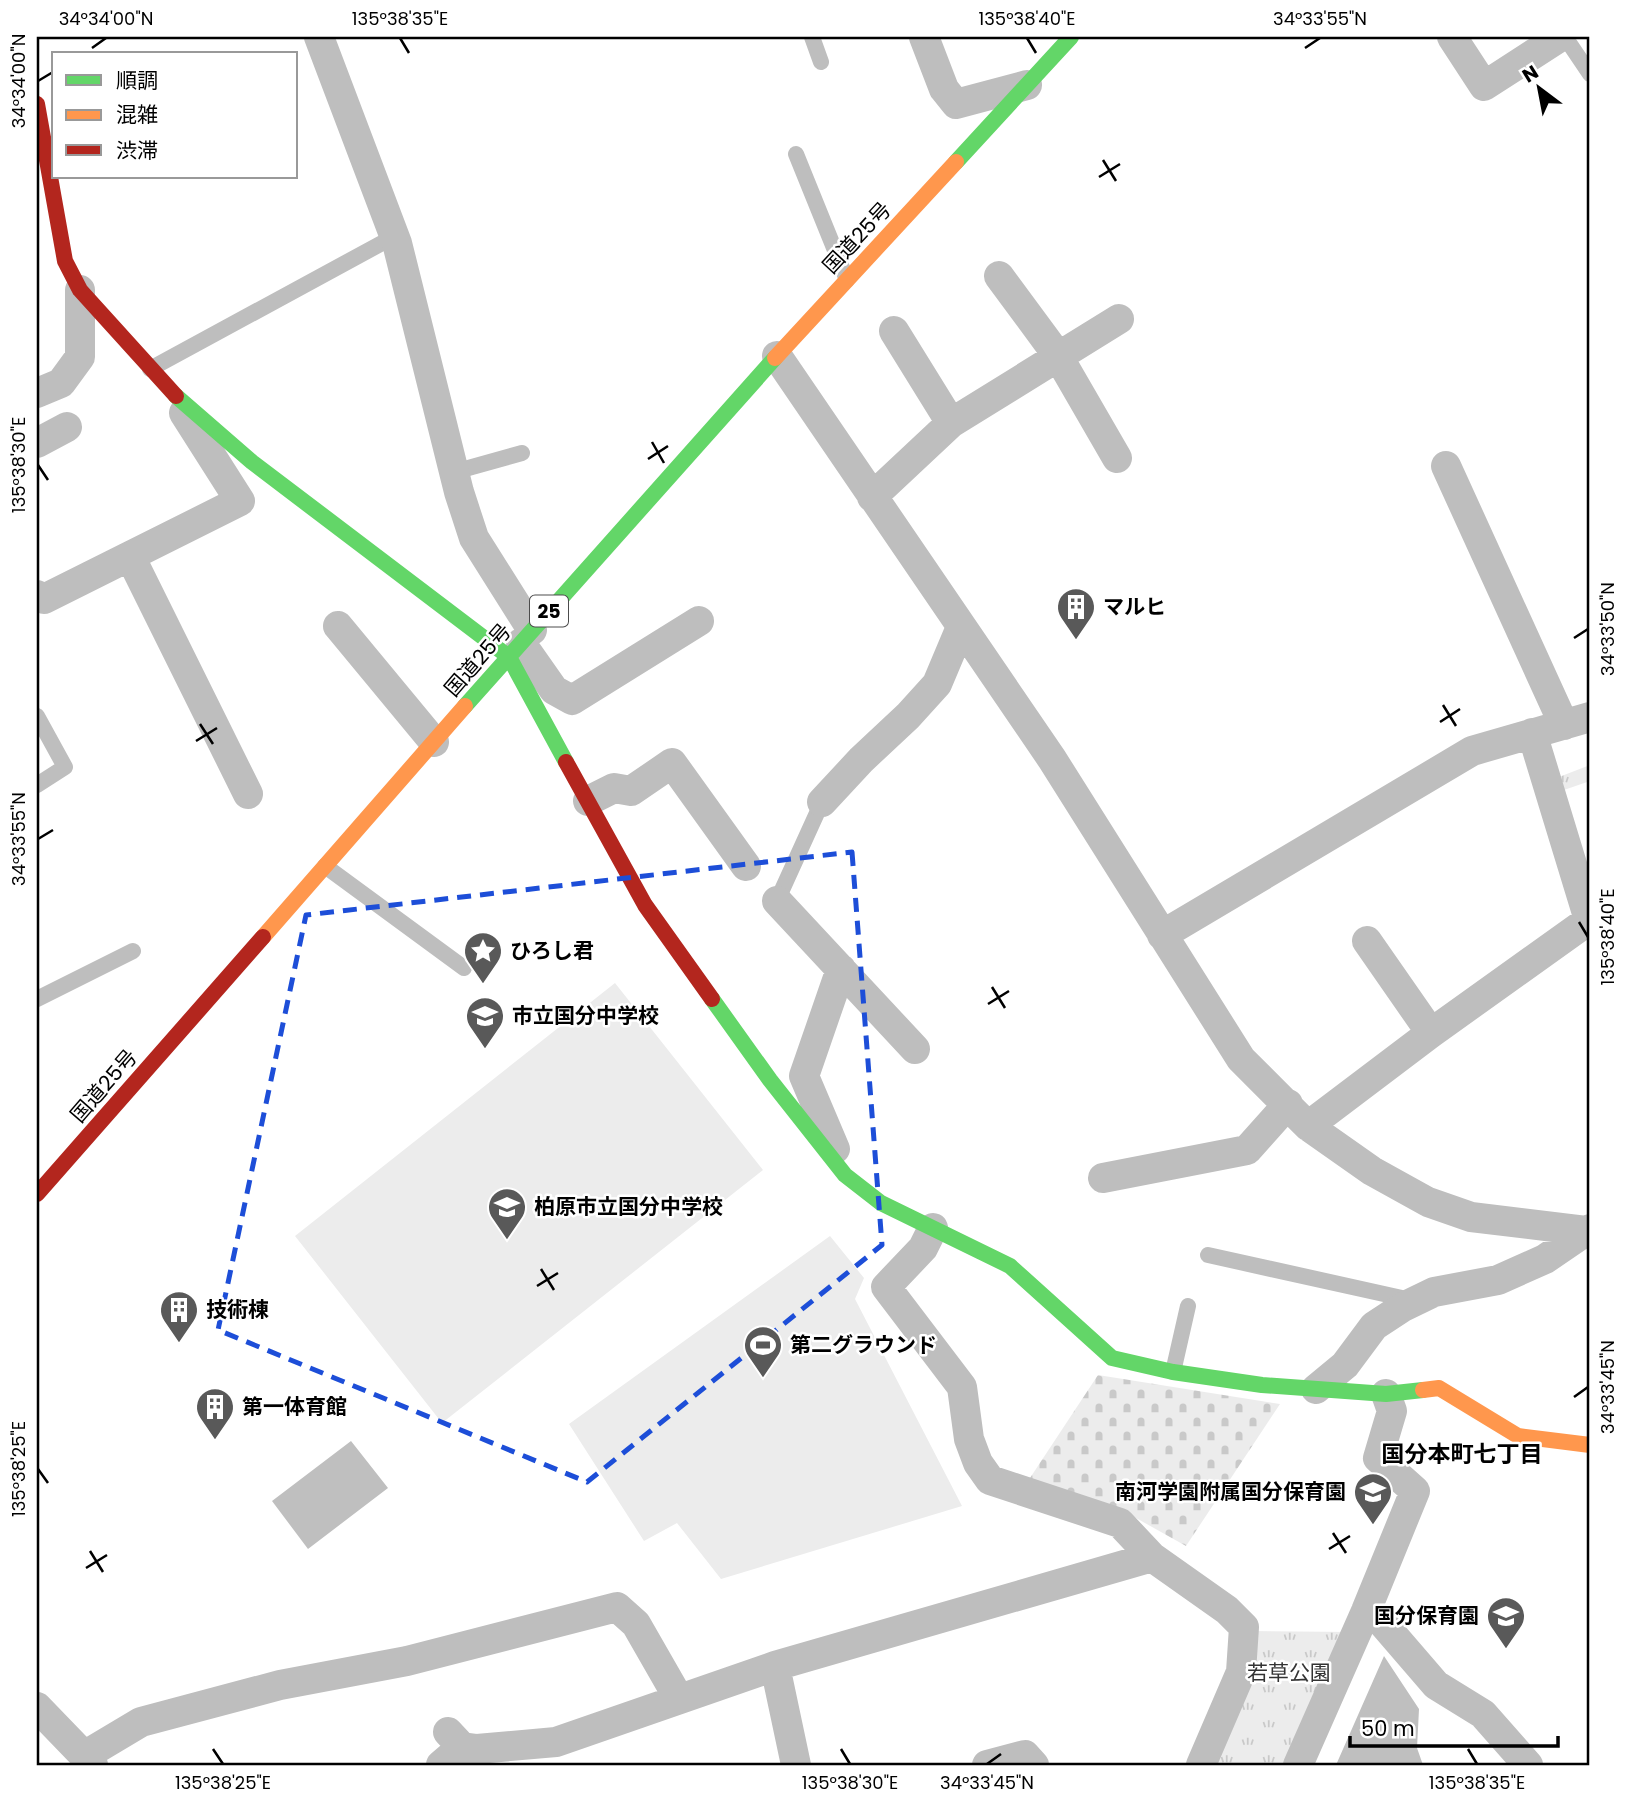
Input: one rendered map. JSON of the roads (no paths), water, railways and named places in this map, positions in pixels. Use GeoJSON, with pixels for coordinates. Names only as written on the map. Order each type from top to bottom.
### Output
{"type":"FeatureCollection","features":[{"type":"Feature","properties":{"kind":"main road","name":"国道25号"},"geometry":{"type":"LineString","coordinates":[[37,1194],[777,356],[1071,37]]}},
{"type":"Feature","properties":{"kind":"main road"},"geometry":{"type":"LineString","coordinates":[[37,104],[65,261],[80,290],[171,392],[251,462],[521,643],[588,801],[645,905],[770,1080],[845,1175],[881,1203],[1010,1266],[1112,1358],[1173,1372],[1262,1385],[1386,1394],[1439,1388],[1518,1436],[1590,1445]]}},
{"type":"Feature","properties":{"kind":"street"},"geometry":{"type":"LineString","coordinates":[[318,37],[394,236],[454,472],[474,538],[521,643],[554,690],[572,700],[699,621]]}},
{"type":"Feature","properties":{"kind":"street"},"geometry":{"type":"LineString","coordinates":[[924,37],[944,89],[956,104],[1027,85]]}},
{"type":"Feature","properties":{"kind":"street"},"geometry":{"type":"LineString","coordinates":[[1452,37],[1484,86],[1562,37]]}},
{"type":"Feature","properties":{"kind":"street"},"geometry":{"type":"LineString","coordinates":[[999,276],[1058,356],[1117,458]]}},
{"type":"Feature","properties":{"kind":"street"},"geometry":{"type":"LineString","coordinates":[[37,393],[61,383],[80,356],[80,290]]}},
{"type":"Feature","properties":{"kind":"street"},"geometry":{"type":"LineString","coordinates":[[872,497],[951,423],[1119,319]]}},
{"type":"Feature","properties":{"kind":"street"},"geometry":{"type":"LineString","coordinates":[[894,331],[951,423]]}},
{"type":"Feature","properties":{"kind":"street"},"geometry":{"type":"LineString","coordinates":[[777,356],[1052,759],[1241,1059],[1308,1126],[1372,1171],[1428,1202],[1471,1217],[1588,1230]]}},
{"type":"Feature","properties":{"kind":"street"},"geometry":{"type":"LineString","coordinates":[[39,599],[240,501],[171,392]]}},
{"type":"Feature","properties":{"kind":"street"},"geometry":{"type":"LineString","coordinates":[[37,443],[67,427]]}},
{"type":"Feature","properties":{"kind":"street"},"geometry":{"type":"LineString","coordinates":[[1162,935],[1472,751],[1577,721],[1446,466]]}},
{"type":"Feature","properties":{"kind":"street"},"geometry":{"type":"LineString","coordinates":[[130,556],[248,794]]}},
{"type":"Feature","properties":{"kind":"street"},"geometry":{"type":"LineString","coordinates":[[338,626],[433,743]]}},
{"type":"Feature","properties":{"kind":"street"},"geometry":{"type":"LineString","coordinates":[[822,802],[937,684],[961,627]]}},
{"type":"Feature","properties":{"kind":"street"},"geometry":{"type":"LineString","coordinates":[[1308,1126],[1431,1033],[1589,920],[1532,733]]}},
{"type":"Feature","properties":{"kind":"street"},"geometry":{"type":"LineString","coordinates":[[588,801],[614,788],[631,791],[672,763],[746,866]]}},
{"type":"Feature","properties":{"kind":"street"},"geometry":{"type":"LineString","coordinates":[[776,901],[915,1049]]}},
{"type":"Feature","properties":{"kind":"street"},"geometry":{"type":"LineString","coordinates":[[1367,941],[1431,1033]]}},
{"type":"Feature","properties":{"kind":"street"},"geometry":{"type":"LineString","coordinates":[[841,969],[804,1076],[845,1175]]}},
{"type":"Feature","properties":{"kind":"street"},"geometry":{"type":"LineString","coordinates":[[1103,1178],[1247,1150],[1288,1104]]}},
{"type":"Feature","properties":{"kind":"street"},"geometry":{"type":"LineString","coordinates":[[933,1228],[923,1248],[886,1287],[962,1387],[969,1439],[978,1463],[990,1480],[1120,1523],[1152,1557],[1227,1610],[1244,1627],[1241,1672],[1201,1765]]}},
{"type":"Feature","properties":{"kind":"street"},"geometry":{"type":"LineString","coordinates":[[1316,1389],[1345,1365],[1374,1326],[1415,1301],[1434,1292],[1498,1280],[1545,1259],[1588,1230]]}},
{"type":"Feature","properties":{"kind":"street"},"geometry":{"type":"LineString","coordinates":[[1298,1765],[1415,1491],[1378,1458],[1392,1412],[1386,1394]]}},
{"type":"Feature","properties":{"kind":"street"},"geometry":{"type":"LineString","coordinates":[[450,1748],[477,1749],[556,1742],[775,1666],[1152,1557]]}},
{"type":"Feature","properties":{"kind":"street"},"geometry":{"type":"LineString","coordinates":[[37,1707],[90,1763],[141,1722],[280,1685],[407,1661],[617,1607],[636,1624],[679,1699]]}},
{"type":"Feature","properties":{"kind":"street"},"geometry":{"type":"LineString","coordinates":[[1366,1611],[1380,1619],[1436,1685],[1483,1714],[1528,1765]]}},
{"type":"Feature","properties":{"kind":"street"},"geometry":{"type":"LineString","coordinates":[[775,1666],[796,1765]]}},
{"type":"Feature","properties":{"kind":"street"},"geometry":{"type":"LineString","coordinates":[[986,1765],[1025,1755],[1034,1765]]}},
{"type":"Feature","properties":{"kind":"lane"},"geometry":{"type":"LineString","coordinates":[[812,37],[821,62]]}},
{"type":"Feature","properties":{"kind":"lane"},"geometry":{"type":"LineString","coordinates":[[1562,37],[1590,74]]}},
{"type":"Feature","properties":{"kind":"lane"},"geometry":{"type":"LineString","coordinates":[[796,154],[847,280]]}},
{"type":"Feature","properties":{"kind":"lane"},"geometry":{"type":"LineString","coordinates":[[150,369],[394,236]]}},
{"type":"Feature","properties":{"kind":"lane"},"geometry":{"type":"LineString","coordinates":[[454,472],[522,453]]}},
{"type":"Feature","properties":{"kind":"lane"},"geometry":{"type":"LineString","coordinates":[[37,716],[65,767],[37,785]]}},
{"type":"Feature","properties":{"kind":"lane"},"geometry":{"type":"LineString","coordinates":[[776,901],[822,802]]}},
{"type":"Feature","properties":{"kind":"lane"},"geometry":{"type":"LineString","coordinates":[[325,866],[464,968]]}},
{"type":"Feature","properties":{"kind":"lane"},"geometry":{"type":"LineString","coordinates":[[37,999],[133,951]]}},
{"type":"Feature","properties":{"kind":"lane"},"geometry":{"type":"LineString","coordinates":[[1209,1255],[1415,1301]]}},
{"type":"Feature","properties":{"kind":"lane"},"geometry":{"type":"LineString","coordinates":[[1173,1372],[1188,1306]]}},
{"type":"Feature","properties":{"kind":"place","name":"マルヒ"},"geometry":{"type":"Point","coordinates":[1076,641]}},
{"type":"Feature","properties":{"kind":"place","name":"ひろし君"},"geometry":{"type":"Point","coordinates":[483,985]}},
{"type":"Feature","properties":{"kind":"place","name":"市立国分中学校"},"geometry":{"type":"Point","coordinates":[485,1050]}},
{"type":"Feature","properties":{"kind":"place","name":"柏原市立国分中学校"},"geometry":{"type":"Point","coordinates":[507,1241]}},
{"type":"Feature","properties":{"kind":"place","name":"技術棟"},"geometry":{"type":"Point","coordinates":[179,1344]}},
{"type":"Feature","properties":{"kind":"place","name":"第二グラウンド"},"geometry":{"type":"Point","coordinates":[763,1379]}},
{"type":"Feature","properties":{"kind":"place","name":"第一体育館"},"geometry":{"type":"Point","coordinates":[215,1441]}},
{"type":"Feature","properties":{"kind":"place","name":"南河学園附属国分保育園"},"geometry":{"type":"Point","coordinates":[1373,1526]}},
{"type":"Feature","properties":{"kind":"place","name":"国分保育園"},"geometry":{"type":"Point","coordinates":[1506,1650]}},
{"type":"Feature","properties":{"kind":"district","name":"国分本町七丁目"},"geometry":{"type":"Point","coordinates":[1462,1454]}},
{"type":"Feature","properties":{"kind":"park label","name":"若草公園"},"geometry":{"type":"Point","coordinates":[1289,1673]}}]}
